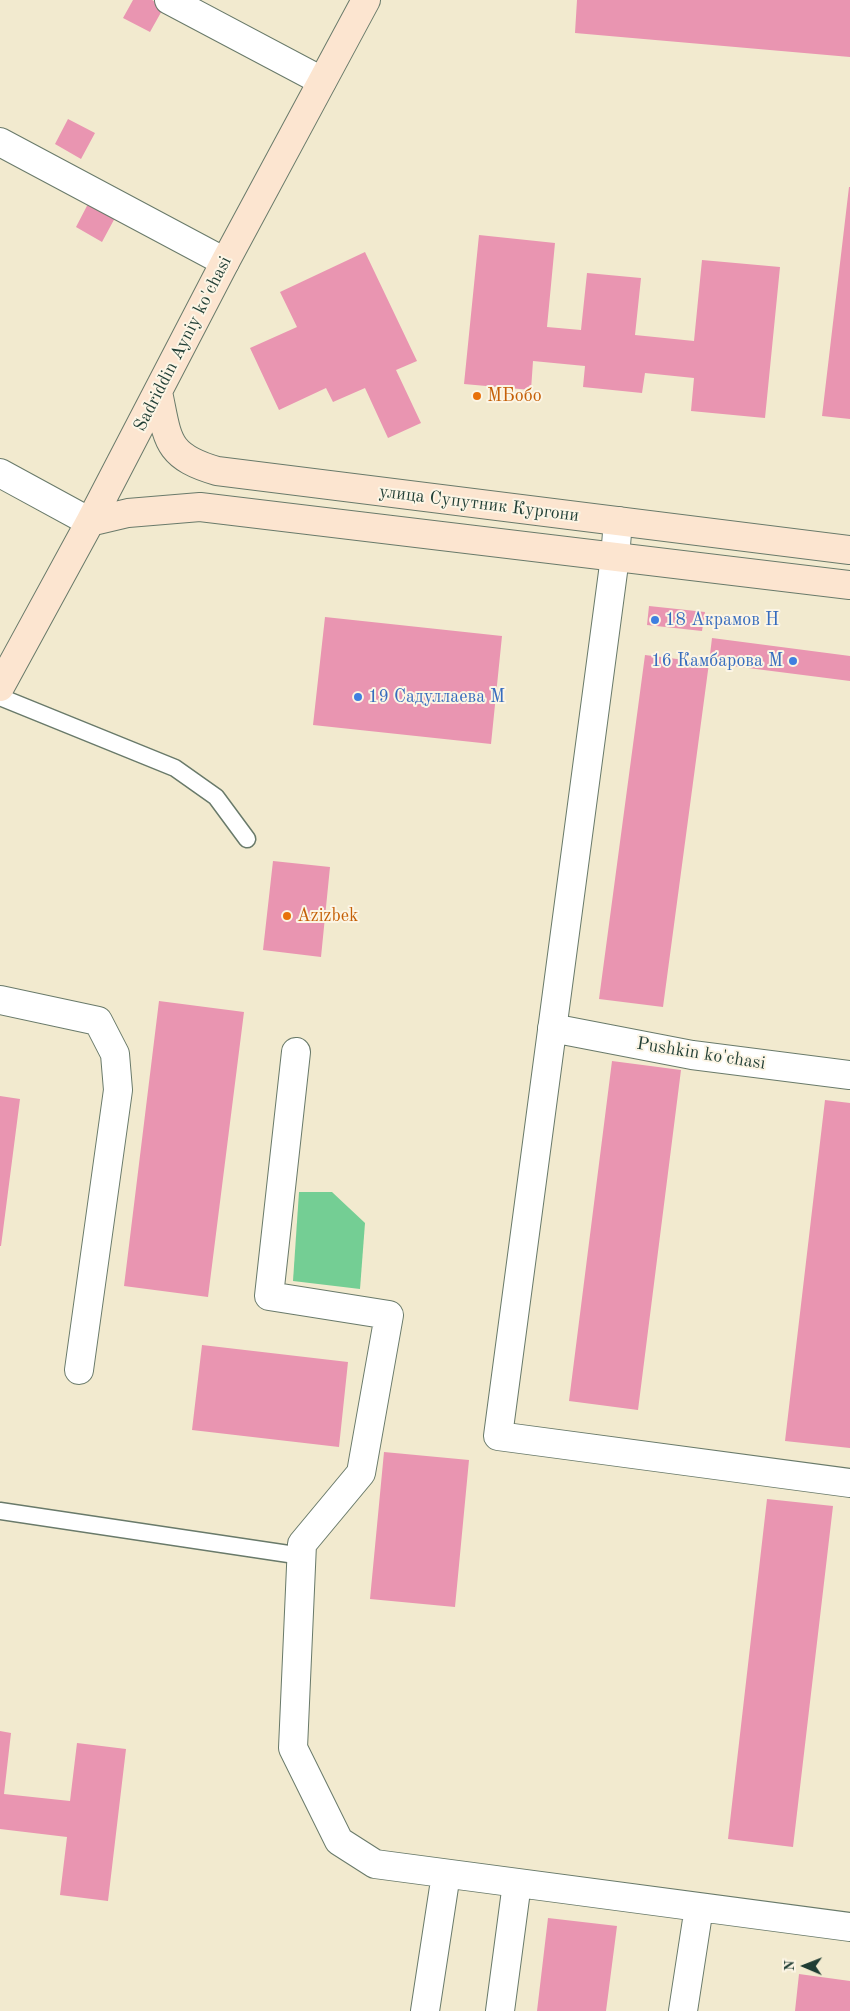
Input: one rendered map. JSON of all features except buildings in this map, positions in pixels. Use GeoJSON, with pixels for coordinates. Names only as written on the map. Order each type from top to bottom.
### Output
{"type":"FeatureCollection","features":[{"type":"Feature","properties":{"kind":"main road","name":"Sadriddin Ayniy ko'chasi"},"geometry":{"type":"LineString","coordinates":[[0,687],[90,522],[225,262],[366,0]]}},
{"type":"Feature","properties":{"kind":"main road","name":"улица Супутник Кургони"},"geometry":{"type":"LineString","coordinates":[[158,392],[168,440],[187,461],[212,470],[850,550]]}},
{"type":"Feature","properties":{"kind":"main road"},"geometry":{"type":"LineString","coordinates":[[206,508],[212,470]]}},
{"type":"Feature","properties":{"kind":"main road"},"geometry":{"type":"LineString","coordinates":[[90,522],[128,513],[206,508],[850,585]]}},
{"type":"Feature","properties":{"kind":"street"},"geometry":{"type":"LineString","coordinates":[[169,0],[322,82]]}},
{"type":"Feature","properties":{"kind":"street"},"geometry":{"type":"LineString","coordinates":[[0,142],[225,262]]}},
{"type":"Feature","properties":{"kind":"street"},"geometry":{"type":"LineString","coordinates":[[0,474],[90,522]]}},
{"type":"Feature","properties":{"kind":"street"},"geometry":{"type":"LineString","coordinates":[[618,521],[615,557],[498,1436],[850,1483]]}},
{"type":"Feature","properties":{"kind":"street"},"geometry":{"type":"LineString","coordinates":[[0,1000],[98,1021],[115,1054],[118,1090],[80,1370]]}},
{"type":"Feature","properties":{"kind":"street","name":"Pushkin ko'chasi"},"geometry":{"type":"LineString","coordinates":[[552,1028],[692,1055],[850,1076]]}},
{"type":"Feature","properties":{"kind":"street"},"geometry":{"type":"LineString","coordinates":[[296,1052],[269,1296],[389,1315],[361,1473],[302,1544],[293,1748],[339,1841],[375,1864],[850,1927]]}},
{"type":"Feature","properties":{"kind":"street"},"geometry":{"type":"LineString","coordinates":[[425,2011],[446,1874]]}},
{"type":"Feature","properties":{"kind":"street"},"geometry":{"type":"LineString","coordinates":[[500,2011],[517,1883]]}},
{"type":"Feature","properties":{"kind":"street"},"geometry":{"type":"LineString","coordinates":[[683,2011],[698,1907]]}},
{"type":"Feature","properties":{"kind":"lane"},"geometry":{"type":"LineString","coordinates":[[0,697],[175,768],[216,797],[247,839]]}},
{"type":"Feature","properties":{"kind":"lane"},"geometry":{"type":"LineString","coordinates":[[0,1511],[302,1556]]}},
{"type":"Feature","properties":{"kind":"green space"},"geometry":{"type":"Polygon","coordinates":[[[299,1192],[332,1192],[365,1223],[360,1289],[293,1281],[299,1192]]]}},
{"type":"Feature","properties":{"kind":"place","name":"МБобо"},"geometry":{"type":"Point","coordinates":[477,396]}},
{"type":"Feature","properties":{"kind":"place","name":"18 Акрамов Н"},"geometry":{"type":"Point","coordinates":[655,620]}},
{"type":"Feature","properties":{"kind":"place","name":"16 Камбарова М"},"geometry":{"type":"Point","coordinates":[793,661]}},
{"type":"Feature","properties":{"kind":"place","name":"19 Садуллаева М"},"geometry":{"type":"Point","coordinates":[358,697]}},
{"type":"Feature","properties":{"kind":"place","name":"Azizbek"},"geometry":{"type":"Point","coordinates":[287,916]}}]}
